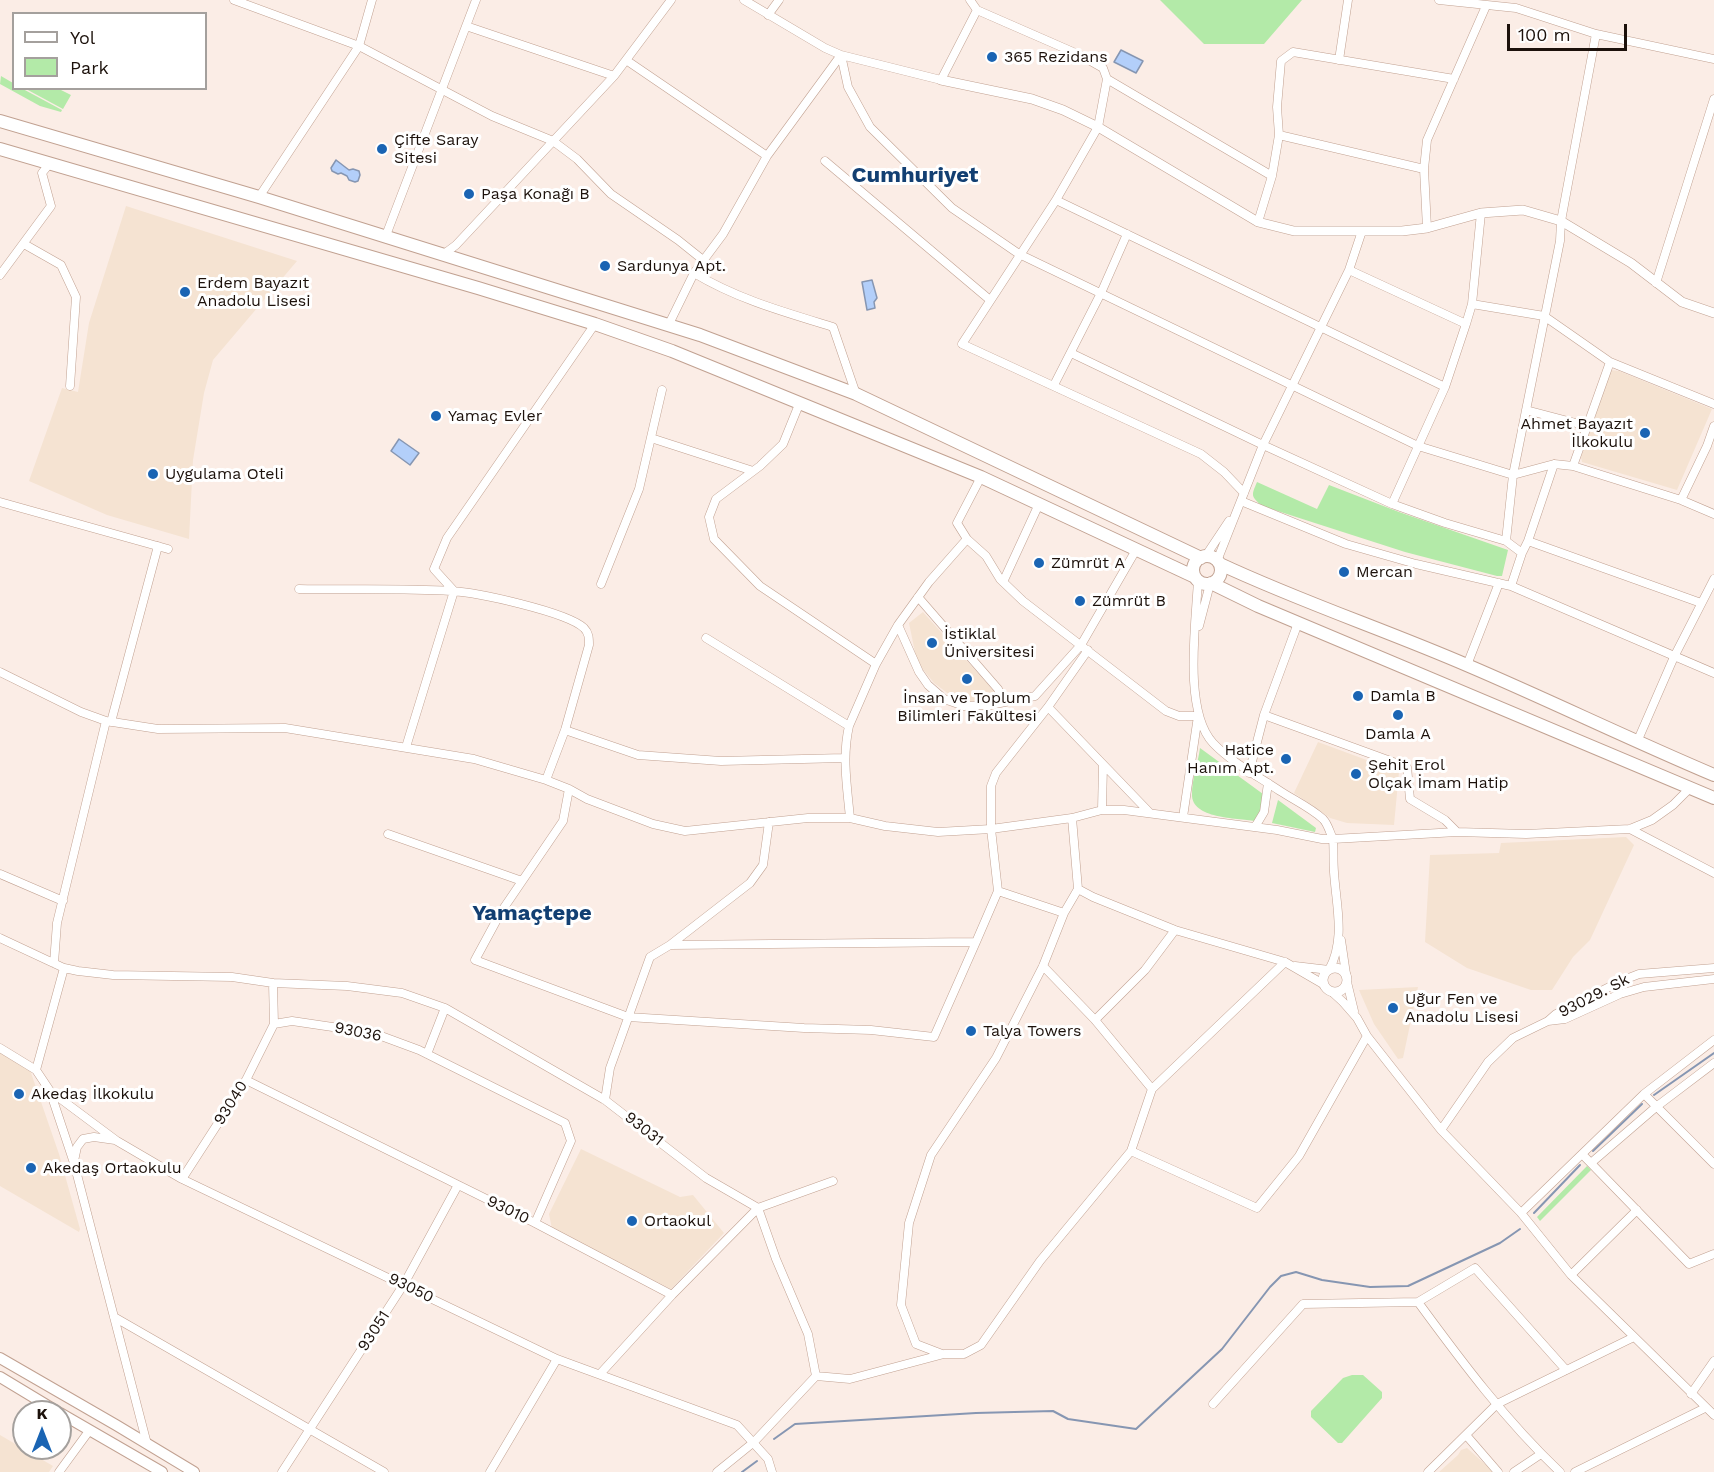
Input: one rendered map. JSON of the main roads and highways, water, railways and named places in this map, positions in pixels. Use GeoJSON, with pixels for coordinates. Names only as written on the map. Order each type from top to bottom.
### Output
{"type":"FeatureCollection","features":[{"type":"Feature","properties":{"kind":"main road"},"geometry":{"type":"LineString","coordinates":[[0,121],[259,197],[385,238],[669,324],[856,394],[1274,589],[1467,665],[1714,775]]}},
{"type":"Feature","properties":{"kind":"main road"},"geometry":{"type":"LineString","coordinates":[[0,149],[595,324],[677,353],[981,477],[1298,623],[1714,798]]}},
{"type":"Feature","properties":{"kind":"main road"},"geometry":{"type":"LineString","coordinates":[[1204,581],[1194,568],[1211,560]]}},
{"type":"Feature","properties":{"kind":"main road"},"geometry":{"type":"LineString","coordinates":[[1204,581],[1216,581],[1221,573],[1211,560]]}},
{"type":"Feature","properties":{"kind":"main road"},"geometry":{"type":"LineString","coordinates":[[0,1358],[194,1472]]}},
{"type":"Feature","properties":{"kind":"main road"},"geometry":{"type":"LineString","coordinates":[[0,1377],[38,1400]]}},
{"type":"Feature","properties":{"kind":"main road"},"geometry":{"type":"LineString","coordinates":[[72,1421],[158,1471]]}},
{"type":"Feature","properties":{"kind":"water"},"geometry":{"type":"Polygon","coordinates":[[[1121,50],[1143,61],[1136,73],[1114,62],[1121,50]]]}},
{"type":"Feature","properties":{"kind":"water"},"geometry":{"type":"Polygon","coordinates":[[[336,160],[349,170],[359,171],[358,181],[349,180],[347,176],[332,171],[331,168],[336,160]]]}},
{"type":"Feature","properties":{"kind":"water"},"geometry":{"type":"Polygon","coordinates":[[[872,280],[877,298],[874,302],[875,308],[867,310],[862,282],[872,280]]]}},
{"type":"Feature","properties":{"kind":"water"},"geometry":{"type":"Polygon","coordinates":[[[399,439],[419,453],[410,465],[391,451],[399,439]]]}},
{"type":"Feature","properties":{"kind":"waterway"},"geometry":{"type":"LineString","coordinates":[[1654,1095],[1714,1053]]}},
{"type":"Feature","properties":{"kind":"waterway"},"geometry":{"type":"LineString","coordinates":[[1593,1151],[1642,1104]]}},
{"type":"Feature","properties":{"kind":"waterway"},"geometry":{"type":"LineString","coordinates":[[1534,1213],[1580,1165]]}},
{"type":"Feature","properties":{"kind":"waterway"},"geometry":{"type":"LineString","coordinates":[[774,1439],[795,1424],[976,1413],[1053,1411],[1068,1419],[1136,1429],[1222,1349],[1281,1276],[1296,1272],[1322,1280],[1370,1287],[1408,1286],[1500,1243],[1520,1229]]}},
{"type":"Feature","properties":{"kind":"waterway"},"geometry":{"type":"LineString","coordinates":[[742,1472],[757,1461]]}},
{"type":"Feature","properties":{"kind":"place","name":"365 Rezidans"},"geometry":{"type":"Point","coordinates":[992,57]}},
{"type":"Feature","properties":{"kind":"place","name":"Çifte Saray Sitesi"},"geometry":{"type":"Point","coordinates":[382,149]}},
{"type":"Feature","properties":{"kind":"place","name":"Paşa Konağı B"},"geometry":{"type":"Point","coordinates":[469,194]}},
{"type":"Feature","properties":{"kind":"place","name":"Sardunya Apt."},"geometry":{"type":"Point","coordinates":[605,266]}},
{"type":"Feature","properties":{"kind":"place","name":"Erdem Bayazıt Anadolu Lisesi"},"geometry":{"type":"Point","coordinates":[185,292]}},
{"type":"Feature","properties":{"kind":"place","name":"Yamaç Evler"},"geometry":{"type":"Point","coordinates":[436,416]}},
{"type":"Feature","properties":{"kind":"place","name":"Ahmet Bayazıt İlkokulu"},"geometry":{"type":"Point","coordinates":[1645,433]}},
{"type":"Feature","properties":{"kind":"place","name":"Uygulama Oteli"},"geometry":{"type":"Point","coordinates":[153,474]}},
{"type":"Feature","properties":{"kind":"place","name":"Zümrüt A"},"geometry":{"type":"Point","coordinates":[1039,563]}},
{"type":"Feature","properties":{"kind":"place","name":"Mercan"},"geometry":{"type":"Point","coordinates":[1344,572]}},
{"type":"Feature","properties":{"kind":"place","name":"Zümrüt B"},"geometry":{"type":"Point","coordinates":[1080,601]}},
{"type":"Feature","properties":{"kind":"place","name":"İstiklal Üniversitesi"},"geometry":{"type":"Point","coordinates":[932,643]}},
{"type":"Feature","properties":{"kind":"place","name":"İnsan ve Toplum Bilimleri Fakültesi"},"geometry":{"type":"Point","coordinates":[967,679]}},
{"type":"Feature","properties":{"kind":"place","name":"Damla B"},"geometry":{"type":"Point","coordinates":[1358,696]}},
{"type":"Feature","properties":{"kind":"place","name":"Damla A"},"geometry":{"type":"Point","coordinates":[1398,715]}},
{"type":"Feature","properties":{"kind":"place","name":"Hatice Hanım Apt."},"geometry":{"type":"Point","coordinates":[1286,759]}},
{"type":"Feature","properties":{"kind":"place","name":"Şehit Erol Olçak İmam Hatip"},"geometry":{"type":"Point","coordinates":[1356,774]}},
{"type":"Feature","properties":{"kind":"place","name":"Uğur Fen ve Anadolu Lisesi"},"geometry":{"type":"Point","coordinates":[1393,1008]}},
{"type":"Feature","properties":{"kind":"place","name":"Talya Towers"},"geometry":{"type":"Point","coordinates":[971,1031]}},
{"type":"Feature","properties":{"kind":"place","name":"Akedaş İlkokulu"},"geometry":{"type":"Point","coordinates":[19,1094]}},
{"type":"Feature","properties":{"kind":"place","name":"Akedaş Ortaokulu"},"geometry":{"type":"Point","coordinates":[31,1168]}},
{"type":"Feature","properties":{"kind":"place","name":"Ortaokul"},"geometry":{"type":"Point","coordinates":[632,1221]}},
{"type":"Feature","properties":{"kind":"district","name":"Cumhuriyet"},"geometry":{"type":"Point","coordinates":[915,176]}},
{"type":"Feature","properties":{"kind":"district","name":"Yamaçtepe"},"geometry":{"type":"Point","coordinates":[532,914]}}]}
